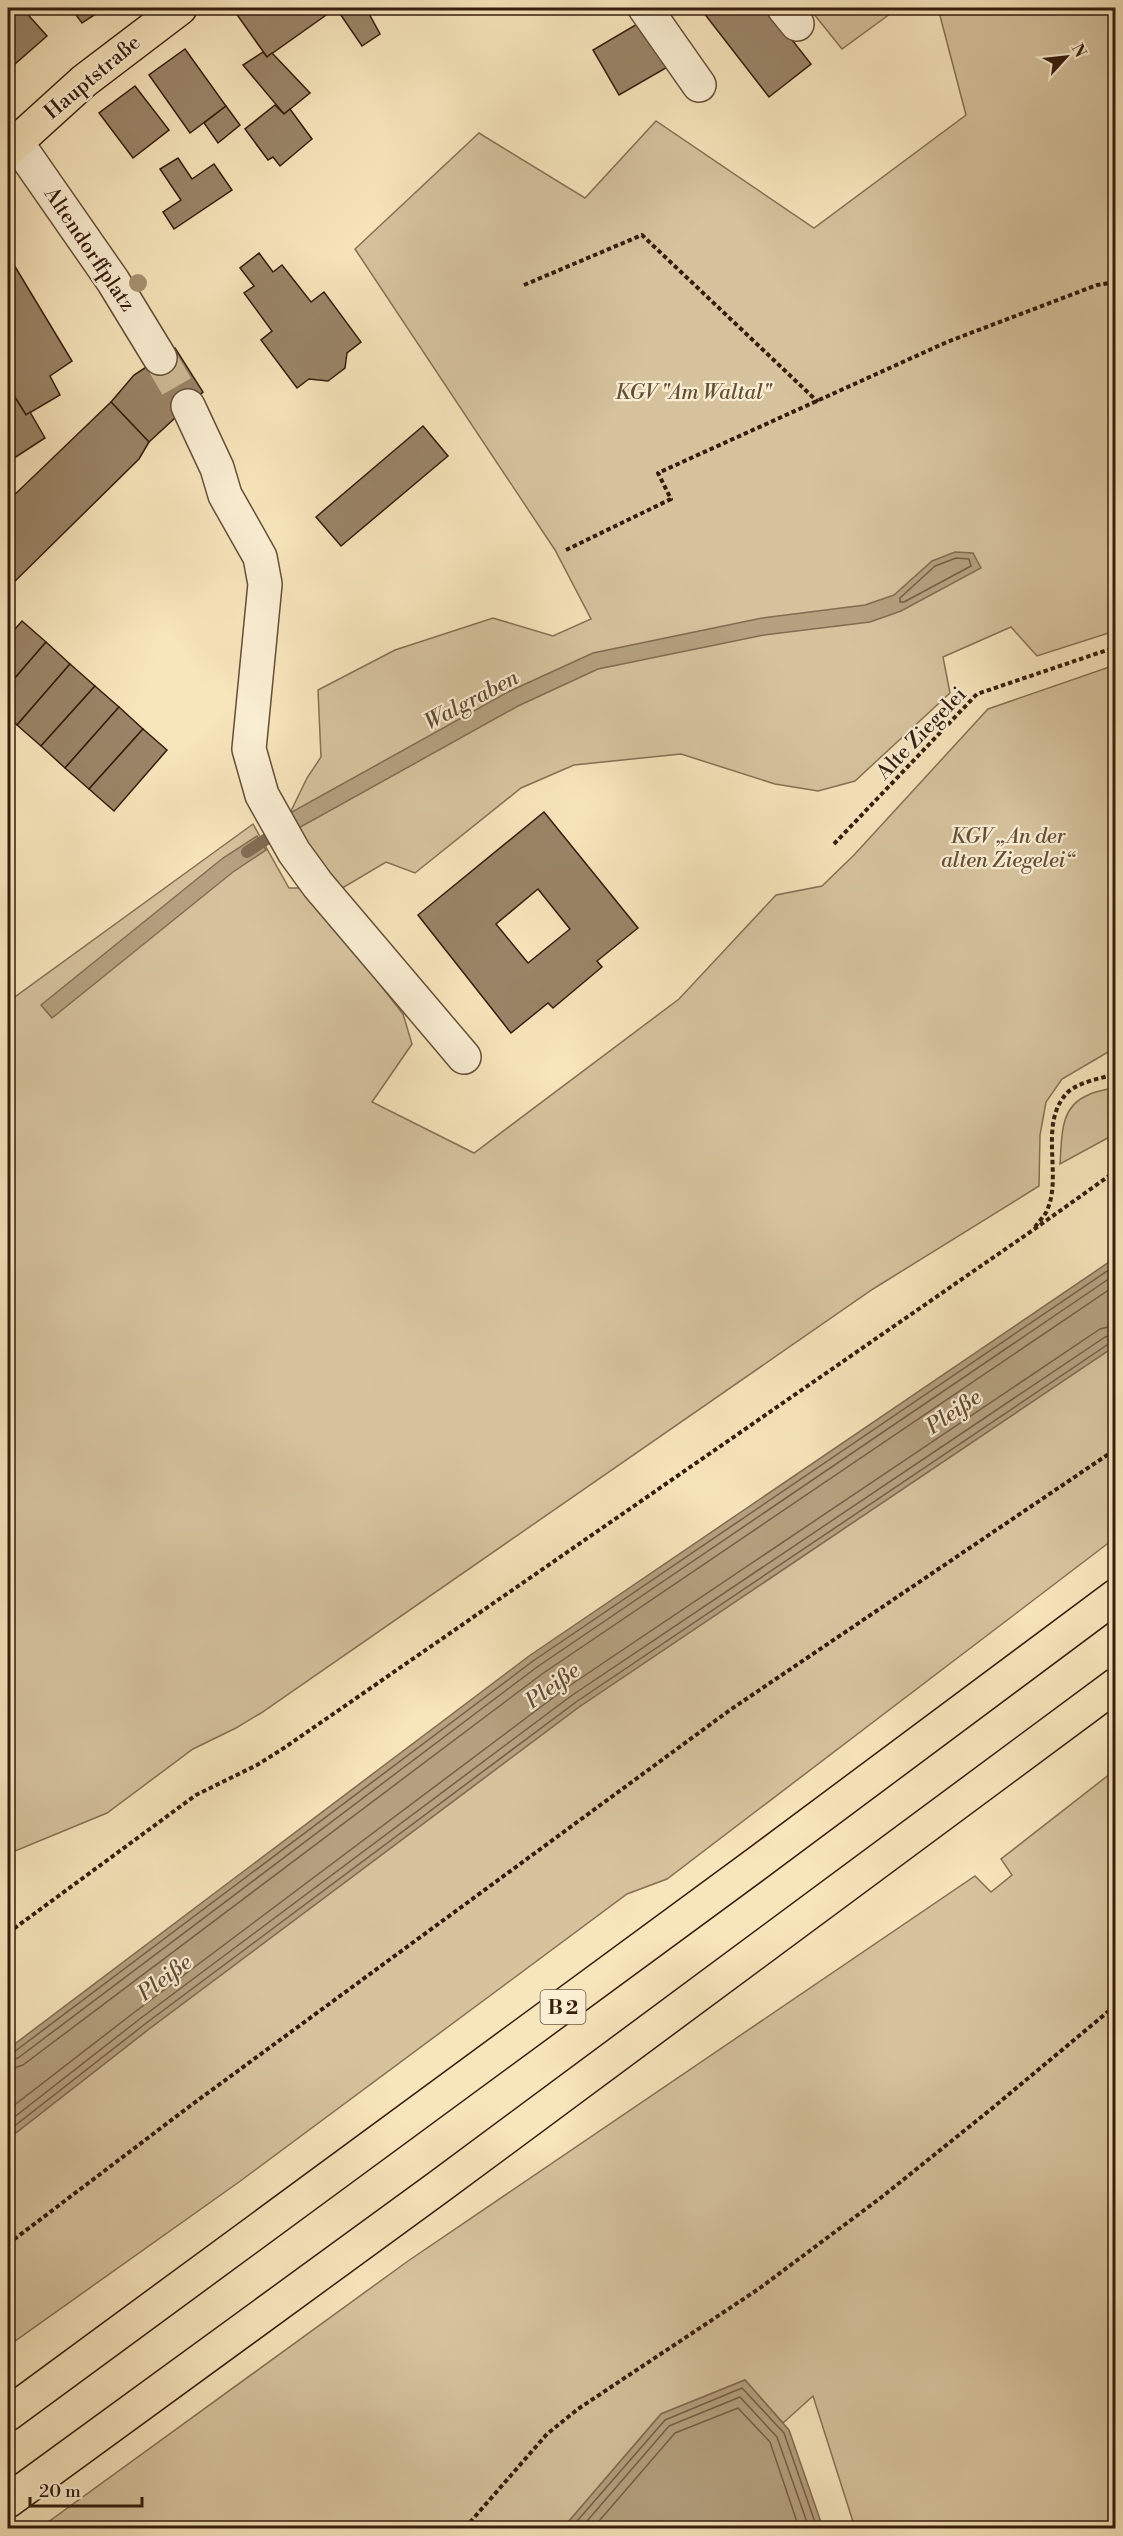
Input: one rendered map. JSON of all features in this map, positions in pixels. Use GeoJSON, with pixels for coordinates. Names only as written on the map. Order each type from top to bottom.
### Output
{"type":"FeatureCollection","features":[{"type":"Feature","properties":{"kind":"main road","name":"Hauptstraße"},"geometry":{"type":"LineString","coordinates":[[12,147],[84,81],[180,8]]}},
{"type":"Feature","properties":{"kind":"main road","name":"B 2"},"geometry":{"type":"LineString","coordinates":[[8,2414],[636,1953],[1116,1596]]}},
{"type":"Feature","properties":{"kind":"main road"},"geometry":{"type":"LineString","coordinates":[[8,2501],[449,2179],[1116,1685]]}},
{"type":"Feature","properties":{"kind":"lane"},"geometry":{"type":"LineString","coordinates":[[645,8],[699,85]]}},
{"type":"Feature","properties":{"kind":"lane","name":"Altendorffplatz"},"geometry":{"type":"LineString","coordinates":[[12,147],[113,281],[160,358]]}},
{"type":"Feature","properties":{"kind":"lane"},"geometry":{"type":"LineString","coordinates":[[188,406],[217,468],[225,495],[260,557],[265,584],[249,749],[262,795],[294,852],[318,885],[464,1057]]}},
{"type":"Feature","properties":{"kind":"path"},"geometry":{"type":"LineString","coordinates":[[524,285],[642,235],[818,402]]}},
{"type":"Feature","properties":{"kind":"path"},"geometry":{"type":"LineString","coordinates":[[566,550],[671,499],[658,472],[948,342],[1097,285],[1116,282]]}},
{"type":"Feature","properties":{"kind":"path","name":"Alte Ziegelei"},"geometry":{"type":"LineString","coordinates":[[834,844],[977,694],[1116,647]]}},
{"type":"Feature","properties":{"kind":"path"},"geometry":{"type":"LineString","coordinates":[[1033,1230],[1048,1209],[1050,1200],[1057,1110],[1069,1091],[1116,1074]]}},
{"type":"Feature","properties":{"kind":"path"},"geometry":{"type":"LineString","coordinates":[[8,1933],[196,1795],[257,1765],[284,1748],[1033,1230],[1116,1170]]}},
{"type":"Feature","properties":{"kind":"path"},"geometry":{"type":"LineString","coordinates":[[8,2244],[190,2106],[730,1710],[1116,1449]]}},
{"type":"Feature","properties":{"kind":"path"},"geometry":{"type":"LineString","coordinates":[[465,2529],[547,2434],[578,2409],[760,2288],[883,2196],[1116,2006]]}},
{"type":"Feature","properties":{"kind":"green space"},"geometry":{"type":"Polygon","coordinates":[[[809,8],[898,8],[842,49],[809,8]]]}},
{"type":"Feature","properties":{"kind":"green space","name":"KGV \"Am Waltal\""},"geometry":{"type":"Polygon","coordinates":[[[938,8],[1115,8],[1115,631],[1037,656],[1011,627],[943,657],[950,693],[855,781],[818,791],[775,784],[681,754],[574,765],[521,788],[415,873],[386,862],[339,890],[297,829],[290,813],[307,778],[321,757],[318,690],[395,650],[493,618],[553,636],[591,619],[555,550],[355,249],[479,133],[585,198],[656,121],[814,228],[966,115],[938,8]]]}},
{"type":"Feature","properties":{"kind":"green space","name":"KGV „An der alten Ziegelei“"},"geometry":{"type":"Polygon","coordinates":[[[1115,665],[1115,1048],[1062,1079],[1046,1102],[1040,1135],[1039,1186],[873,1289],[261,1713],[193,1749],[107,1813],[8,1854],[8,1002],[253,824],[289,888],[305,888],[403,1014],[412,1044],[372,1102],[474,1153],[679,999],[776,895],[822,886],[854,855],[988,709],[1115,665]]]}},
{"type":"Feature","properties":{"kind":"green space"},"geometry":{"type":"Polygon","coordinates":[[[1115,1087],[1115,1134],[1060,1164],[1062,1133],[1072,1107],[1079,1100],[1094,1092],[1115,1087]]]}},
{"type":"Feature","properties":{"kind":"green space"},"geometry":{"type":"Polygon","coordinates":[[[1115,1346],[1115,1538],[667,1879],[627,1894],[239,2182],[8,2346],[8,2139],[149,2029],[579,1707],[1115,1346]]]}},
{"type":"Feature","properties":{"kind":"green space"},"geometry":{"type":"Polygon","coordinates":[[[1115,1770],[1115,2528],[855,2528],[813,2396],[783,2423],[745,2380],[661,2414],[563,2528],[40,2528],[408,2261],[975,1876],[991,1892],[1012,1875],[1001,1859],[1115,1770]]]}},
{"type":"Feature","properties":{"kind":"water"},"geometry":{"type":"Polygon","coordinates":[[[955,552],[973,553],[981,568],[901,611],[870,622],[764,635],[598,669],[518,706],[297,829],[290,813],[510,691],[593,653],[762,618],[865,605],[894,595],[932,561],[955,552]]]}},
{"type":"Feature","properties":{"kind":"water"},"geometry":{"type":"Polygon","coordinates":[[[257,836],[266,850],[233,872],[52,1018],[41,1005],[223,858],[257,836]]]}},
{"type":"Feature","properties":{"kind":"water","name":"Pleiße"},"geometry":{"type":"Polygon","coordinates":[[[1115,1258],[1115,1346],[579,1707],[149,2029],[8,2139],[8,2049],[529,1656],[1115,1258]]]}},
{"type":"Feature","properties":{"kind":"water"},"geometry":{"type":"Polygon","coordinates":[[[745,2380],[789,2430],[823,2528],[563,2528],[661,2414],[745,2380]]]}},
{"type":"Feature","properties":{"kind":"building"},"geometry":{"type":"Polygon","coordinates":[[[8,8],[22,8],[47,36],[8,70],[8,8]]]}},
{"type":"Feature","properties":{"kind":"building"},"geometry":{"type":"Polygon","coordinates":[[[71,8],[105,8],[82,23],[71,8]]]}},
{"type":"Feature","properties":{"kind":"building"},"geometry":{"type":"Polygon","coordinates":[[[336,8],[267,57],[233,9],[336,8]]]}},
{"type":"Feature","properties":{"kind":"building"},"geometry":{"type":"Polygon","coordinates":[[[336,8],[366,8],[380,34],[362,46],[336,8]]]}},
{"type":"Feature","properties":{"kind":"building"},"geometry":{"type":"Polygon","coordinates":[[[700,8],[767,8],[811,64],[769,97],[700,8]]]}},
{"type":"Feature","properties":{"kind":"building"},"geometry":{"type":"Polygon","coordinates":[[[644,20],[671,65],[619,95],[593,50],[644,20]]]}},
{"type":"Feature","properties":{"kind":"building"},"geometry":{"type":"Polygon","coordinates":[[[185,49],[226,106],[190,133],[149,75],[185,49]]]}},
{"type":"Feature","properties":{"kind":"building"},"geometry":{"type":"Polygon","coordinates":[[[263,52],[267,57],[272,53],[310,93],[284,114],[243,65],[263,52]]]}},
{"type":"Feature","properties":{"kind":"building"},"geometry":{"type":"Polygon","coordinates":[[[135,86],[169,130],[133,158],[99,113],[135,86]]]}},
{"type":"Feature","properties":{"kind":"building"},"geometry":{"type":"Polygon","coordinates":[[[275,105],[284,114],[290,109],[312,139],[280,166],[273,157],[268,160],[245,129],[275,105]]]}},
{"type":"Feature","properties":{"kind":"building"},"geometry":{"type":"Polygon","coordinates":[[[226,106],[240,125],[218,143],[204,123],[226,106]]]}},
{"type":"Feature","properties":{"kind":"building"},"geometry":{"type":"Polygon","coordinates":[[[178,158],[192,179],[214,164],[232,190],[174,229],[163,212],[181,200],[160,169],[178,158]]]}},
{"type":"Feature","properties":{"kind":"building"},"geometry":{"type":"Polygon","coordinates":[[[259,253],[273,272],[282,265],[311,302],[324,292],[361,342],[347,353],[345,368],[328,381],[309,379],[297,388],[261,340],[272,331],[244,293],[254,286],[240,268],[259,253]]]}},
{"type":"Feature","properties":{"kind":"building"},"geometry":{"type":"Polygon","coordinates":[[[8,255],[72,361],[50,376],[60,395],[26,415],[8,386],[8,255]]]}},
{"type":"Feature","properties":{"kind":"building"},"geometry":{"type":"Polygon","coordinates":[[[175,348],[203,392],[149,442],[111,402],[134,375],[175,348]]]}},
{"type":"Feature","properties":{"kind":"building"},"geometry":{"type":"Polygon","coordinates":[[[8,386],[26,415],[30,412],[45,438],[8,462],[8,386]]]}},
{"type":"Feature","properties":{"kind":"building"},"geometry":{"type":"Polygon","coordinates":[[[111,402],[149,442],[139,459],[8,588],[8,501],[111,402]]]}},
{"type":"Feature","properties":{"kind":"building"},"geometry":{"type":"Polygon","coordinates":[[[423,426],[448,456],[341,546],[316,517],[423,426]]]}},
{"type":"Feature","properties":{"kind":"building"},"geometry":{"type":"Polygon","coordinates":[[[22,621],[46,642],[8,686],[8,637],[22,621]]]}},
{"type":"Feature","properties":{"kind":"building"},"geometry":{"type":"Polygon","coordinates":[[[46,642],[70,664],[17,725],[8,716],[8,686],[46,642]]]}},
{"type":"Feature","properties":{"kind":"building"},"geometry":{"type":"Polygon","coordinates":[[[70,664],[95,686],[41,746],[17,725],[70,664]]]}},
{"type":"Feature","properties":{"kind":"building"},"geometry":{"type":"Polygon","coordinates":[[[95,686],[119,707],[65,768],[41,746],[95,686]]]}},
{"type":"Feature","properties":{"kind":"building"},"geometry":{"type":"Polygon","coordinates":[[[119,707],[143,729],[89,789],[65,768],[119,707]]]}},
{"type":"Feature","properties":{"kind":"building"},"geometry":{"type":"Polygon","coordinates":[[[143,729],[167,750],[114,811],[89,789],[143,729]]]}},
{"type":"Feature","properties":{"kind":"building"},"geometry":{"type":"Polygon","coordinates":[[[544,812],[638,928],[597,961],[602,967],[553,1008],[548,1003],[511,1033],[418,915],[544,812]],[[538,889],[496,924],[528,963],[570,929],[538,889]]]}},
{"type":"Feature","properties":{"kind":"waterway","name":"Walgraben"},"geometry":{"type":"LineString","coordinates":[[247,852],[280,830]]}},
{"type":"Feature","properties":{"kind":"tunnel"},"geometry":{"type":"LineString","coordinates":[[160,358],[188,406]]}}]}
